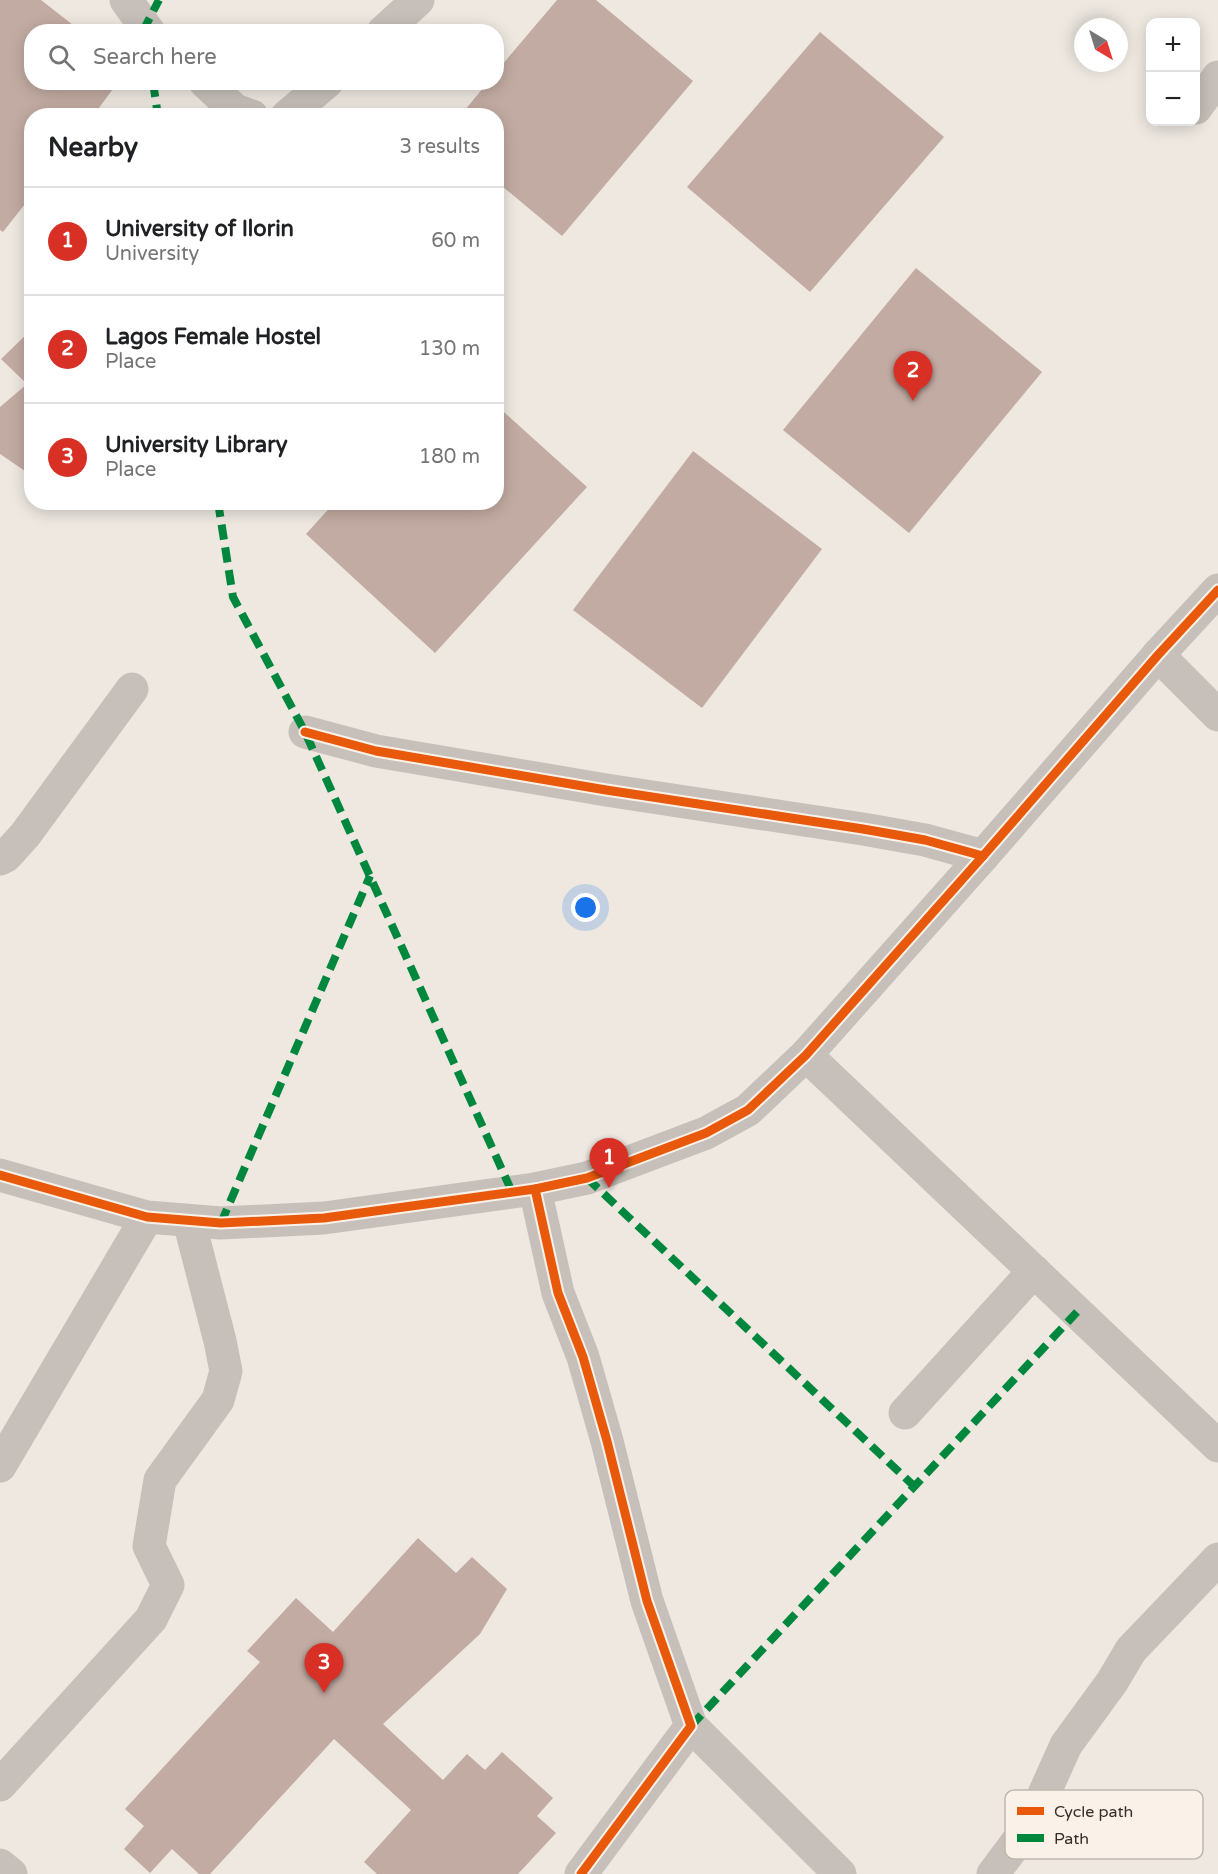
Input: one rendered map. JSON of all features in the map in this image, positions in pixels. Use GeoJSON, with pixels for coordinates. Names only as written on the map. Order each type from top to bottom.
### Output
{"type":"FeatureCollection","features":[{"type":"Feature","properties":{"kind":"street"},"geometry":{"type":"LineString","coordinates":[[126,0],[143,24]]}},
{"type":"Feature","properties":{"kind":"street"},"geometry":{"type":"LineString","coordinates":[[392,24],[416,1]]}},
{"type":"Feature","properties":{"kind":"street"},"geometry":{"type":"LineString","coordinates":[[1200,102],[1218,77]]}},
{"type":"Feature","properties":{"kind":"street"},"geometry":{"type":"LineString","coordinates":[[214,90],[233,108]]}},
{"type":"Feature","properties":{"kind":"street"},"geometry":{"type":"LineString","coordinates":[[296,108],[318,90]]}},
{"type":"Feature","properties":{"kind":"street"},"geometry":{"type":"LineString","coordinates":[[0,1175],[147,1217],[221,1224],[324,1218],[535,1189],[587,1178],[706,1133],[748,1110],[807,1055],[1158,655],[1218,590]]}},
{"type":"Feature","properties":{"kind":"street"},"geometry":{"type":"LineString","coordinates":[[1158,655],[1218,715]]}},
{"type":"Feature","properties":{"kind":"street"},"geometry":{"type":"LineString","coordinates":[[0,859],[25,835],[132,689]]}},
{"type":"Feature","properties":{"kind":"street"},"geometry":{"type":"LineString","coordinates":[[305,732],[376,752],[628,794],[863,829],[925,840],[983,856]]}},
{"type":"Feature","properties":{"kind":"street"},"geometry":{"type":"LineString","coordinates":[[807,1055],[1218,1446]]}},
{"type":"Feature","properties":{"kind":"street"},"geometry":{"type":"LineString","coordinates":[[535,1189],[558,1293],[583,1357],[647,1601],[691,1726],[840,1874]]}},
{"type":"Feature","properties":{"kind":"street"},"geometry":{"type":"LineString","coordinates":[[0,1466],[147,1217]]}},
{"type":"Feature","properties":{"kind":"street"},"geometry":{"type":"LineString","coordinates":[[0,1785],[151,1619],[168,1585],[149,1546],[160,1480],[219,1400],[226,1371],[189,1221]]}},
{"type":"Feature","properties":{"kind":"street"},"geometry":{"type":"LineString","coordinates":[[905,1413],[1034,1271]]}},
{"type":"Feature","properties":{"kind":"street"},"geometry":{"type":"LineString","coordinates":[[1046,1790],[1066,1745],[1112,1682],[1131,1650],[1218,1559]]}},
{"type":"Feature","properties":{"kind":"street"},"geometry":{"type":"LineString","coordinates":[[580,1874],[691,1726]]}},
{"type":"Feature","properties":{"kind":"street"},"geometry":{"type":"LineString","coordinates":[[993,1874],[1005,1858]]}},
{"type":"Feature","properties":{"kind":"street"},"geometry":{"type":"LineString","coordinates":[[0,1865],[11,1874]]}},
{"type":"Feature","properties":{"kind":"building"},"geometry":{"type":"Polygon","coordinates":[[[0,0],[41,0],[72,24],[24,24],[24,90],[112,90],[99,108],[24,108],[24,205],[3,232],[0,230],[0,0]]]}},
{"type":"Feature","properties":{"kind":"building"},"geometry":{"type":"Polygon","coordinates":[[[557,0],[596,0],[693,81],[562,236],[504,188],[504,108],[467,108],[481,90],[504,90],[504,63],[557,0]]]}},
{"type":"Feature","properties":{"kind":"building"},"geometry":{"type":"Polygon","coordinates":[[[820,32],[944,137],[810,292],[687,187],[820,32]]]}},
{"type":"Feature","properties":{"kind":"building"},"geometry":{"type":"Polygon","coordinates":[[[916,268],[1042,372],[909,533],[783,430],[916,268]]]}},
{"type":"Feature","properties":{"kind":"building"},"geometry":{"type":"Polygon","coordinates":[[[24,337],[24,381],[1,359],[24,337]]]}},
{"type":"Feature","properties":{"kind":"building"},"geometry":{"type":"Polygon","coordinates":[[[24,387],[24,470],[0,454],[0,407],[24,387]]]}},
{"type":"Feature","properties":{"kind":"building"},"geometry":{"type":"Polygon","coordinates":[[[504,412],[587,487],[435,653],[306,534],[328,510],[504,510],[504,412]]]}},
{"type":"Feature","properties":{"kind":"building"},"geometry":{"type":"Polygon","coordinates":[[[693,451],[822,549],[702,708],[573,610],[693,451]]]}},
{"type":"Feature","properties":{"kind":"building"},"geometry":{"type":"Polygon","coordinates":[[[418,1538],[456,1573],[472,1557],[507,1589],[480,1634],[383,1724],[443,1780],[467,1754],[485,1770],[502,1752],[553,1798],[537,1816],[556,1833],[518,1874],[377,1874],[364,1862],[411,1810],[334,1739],[210,1874],[199,1874],[172,1849],[150,1873],[124,1849],[144,1826],[125,1809],[260,1662],[247,1651],[296,1598],[333,1632],[418,1538]]]}},
{"type":"Feature","properties":{"kind":"marked path"},"geometry":{"type":"LineString","coordinates":[[147,24],[159,0]]}},
{"type":"Feature","properties":{"kind":"marked path"},"geometry":{"type":"LineString","coordinates":[[154,90],[157,108]]}},
{"type":"Feature","properties":{"kind":"marked path"},"geometry":{"type":"LineString","coordinates":[[219,510],[233,597],[305,732],[512,1192]]}},
{"type":"Feature","properties":{"kind":"marked path"},"geometry":{"type":"LineString","coordinates":[[221,1223],[370,876]]}},
{"type":"Feature","properties":{"kind":"marked path"},"geometry":{"type":"LineString","coordinates":[[587,1178],[915,1487]]}},
{"type":"Feature","properties":{"kind":"marked path"},"geometry":{"type":"LineString","coordinates":[[691,1726],[1077,1312]]}},
{"type":"Feature","properties":{"kind":"cycle path"},"geometry":{"type":"LineString","coordinates":[[0,1175],[147,1217],[221,1223],[324,1218],[535,1189],[587,1178],[706,1133],[748,1110],[806,1055],[1158,655],[1218,590]]}},
{"type":"Feature","properties":{"kind":"cycle path"},"geometry":{"type":"LineString","coordinates":[[305,732],[376,751],[606,790],[863,829],[925,840],[983,856]]}},
{"type":"Feature","properties":{"kind":"cycle path"},"geometry":{"type":"LineString","coordinates":[[535,1189],[558,1293],[583,1357],[607,1441],[647,1601],[691,1726],[581,1874]]}},
{"type":"Feature","properties":{"kind":"place","name":"Lagos Female Hostel"},"geometry":{"type":"Point","coordinates":[913,401]}},
{"type":"Feature","properties":{"kind":"place","name":"University of Ilorin"},"geometry":{"type":"Point","coordinates":[609,1188]}},
{"type":"Feature","properties":{"kind":"place","name":"University Library"},"geometry":{"type":"Point","coordinates":[324,1693]}}]}
